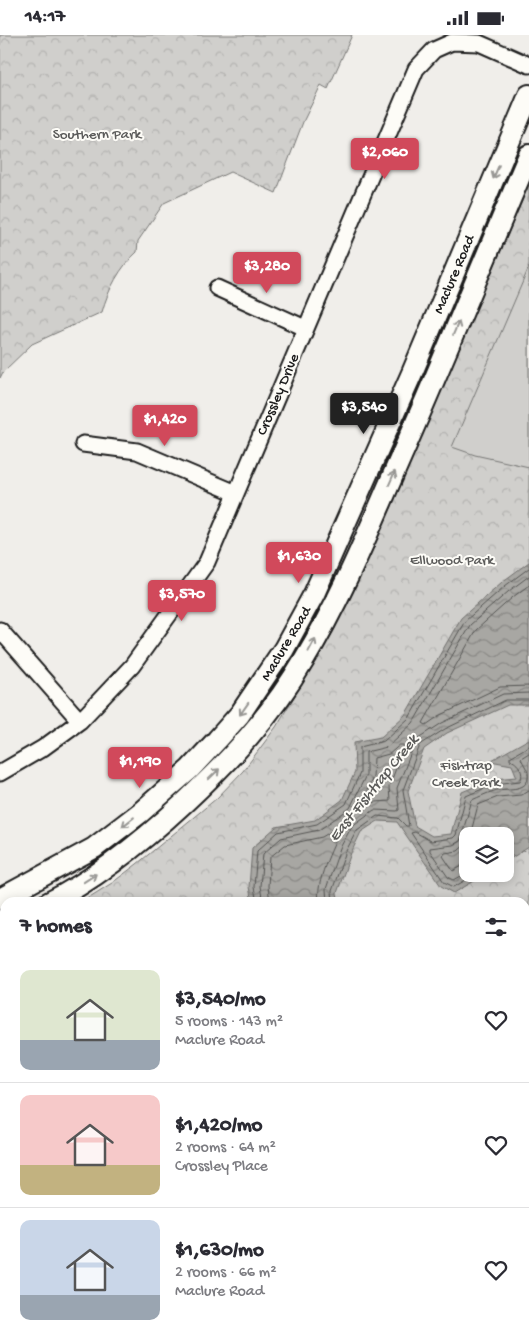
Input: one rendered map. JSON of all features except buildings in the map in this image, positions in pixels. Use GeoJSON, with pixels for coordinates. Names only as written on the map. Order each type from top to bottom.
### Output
{"type":"FeatureCollection","features":[{"type":"Feature","properties":{"kind":"main road","name":"Maclure Road"},"geometry":{"type":"LineString","coordinates":[[4,897],[94,848],[141,812],[190,769],[217,741],[240,714],[276,662],[314,594],[412,373],[529,95]]}},
{"type":"Feature","properties":{"kind":"main road"},"geometry":{"type":"LineString","coordinates":[[520,177],[518,151],[529,125]]}},
{"type":"Feature","properties":{"kind":"main road","name":"Maclure Road"},"geometry":{"type":"LineString","coordinates":[[58,897],[109,865],[156,829],[206,782],[235,754],[255,730],[304,661],[338,599],[436,375],[529,155]]}},
{"type":"Feature","properties":{"kind":"street","name":"Crossley Drive"},"geometry":{"type":"LineString","coordinates":[[0,773],[43,748],[80,721],[132,666],[207,562],[416,69],[434,50],[452,42],[479,43],[529,65]]}},
{"type":"Feature","properties":{"kind":"street"},"geometry":{"type":"LineString","coordinates":[[217,288],[305,328]]}},
{"type":"Feature","properties":{"kind":"street"},"geometry":{"type":"LineString","coordinates":[[83,444],[137,451],[236,493]]}},
{"type":"Feature","properties":{"kind":"street"},"geometry":{"type":"LineString","coordinates":[[0,630],[80,721]]}},
{"type":"Feature","properties":{"kind":"green space","name":"Southern Park"},"geometry":{"type":"Polygon","coordinates":[[[0,35],[352,35],[328,89],[321,85],[303,122],[276,193],[230,172],[164,203],[138,241],[137,252],[115,279],[102,312],[32,344],[3,372],[0,378],[0,35]]]}},
{"type":"Feature","properties":{"kind":"green space","name":"Ellwood Park"},"geometry":{"type":"Polygon","coordinates":[[[529,185],[529,897],[90,897],[137,864],[217,798],[243,771],[276,727],[333,632],[392,506],[390,499],[406,472],[529,185]]]}},
{"type":"Feature","properties":{"kind":"green space"},"geometry":{"type":"Polygon","coordinates":[[[529,267],[529,467],[475,455],[452,447],[529,267]]]}},
{"type":"Feature","properties":{"kind":"water","name":"East Fishtrap Creek"},"geometry":{"type":"Polygon","coordinates":[[[529,562],[529,705],[508,705],[447,733],[424,749],[408,791],[415,826],[432,836],[451,834],[462,792],[493,779],[517,777],[512,765],[490,761],[529,739],[529,847],[514,856],[514,827],[459,827],[459,882],[473,882],[454,893],[441,886],[397,822],[378,821],[361,832],[351,853],[337,893],[338,897],[251,897],[249,887],[252,848],[276,827],[315,820],[342,800],[355,772],[354,742],[381,737],[405,715],[461,618],[502,582],[529,562]]]}},
{"type":"Feature","properties":{"kind":"park label","name":"Fishtrap Creek Park"},"geometry":{"type":"Point","coordinates":[466,772]}}]}
